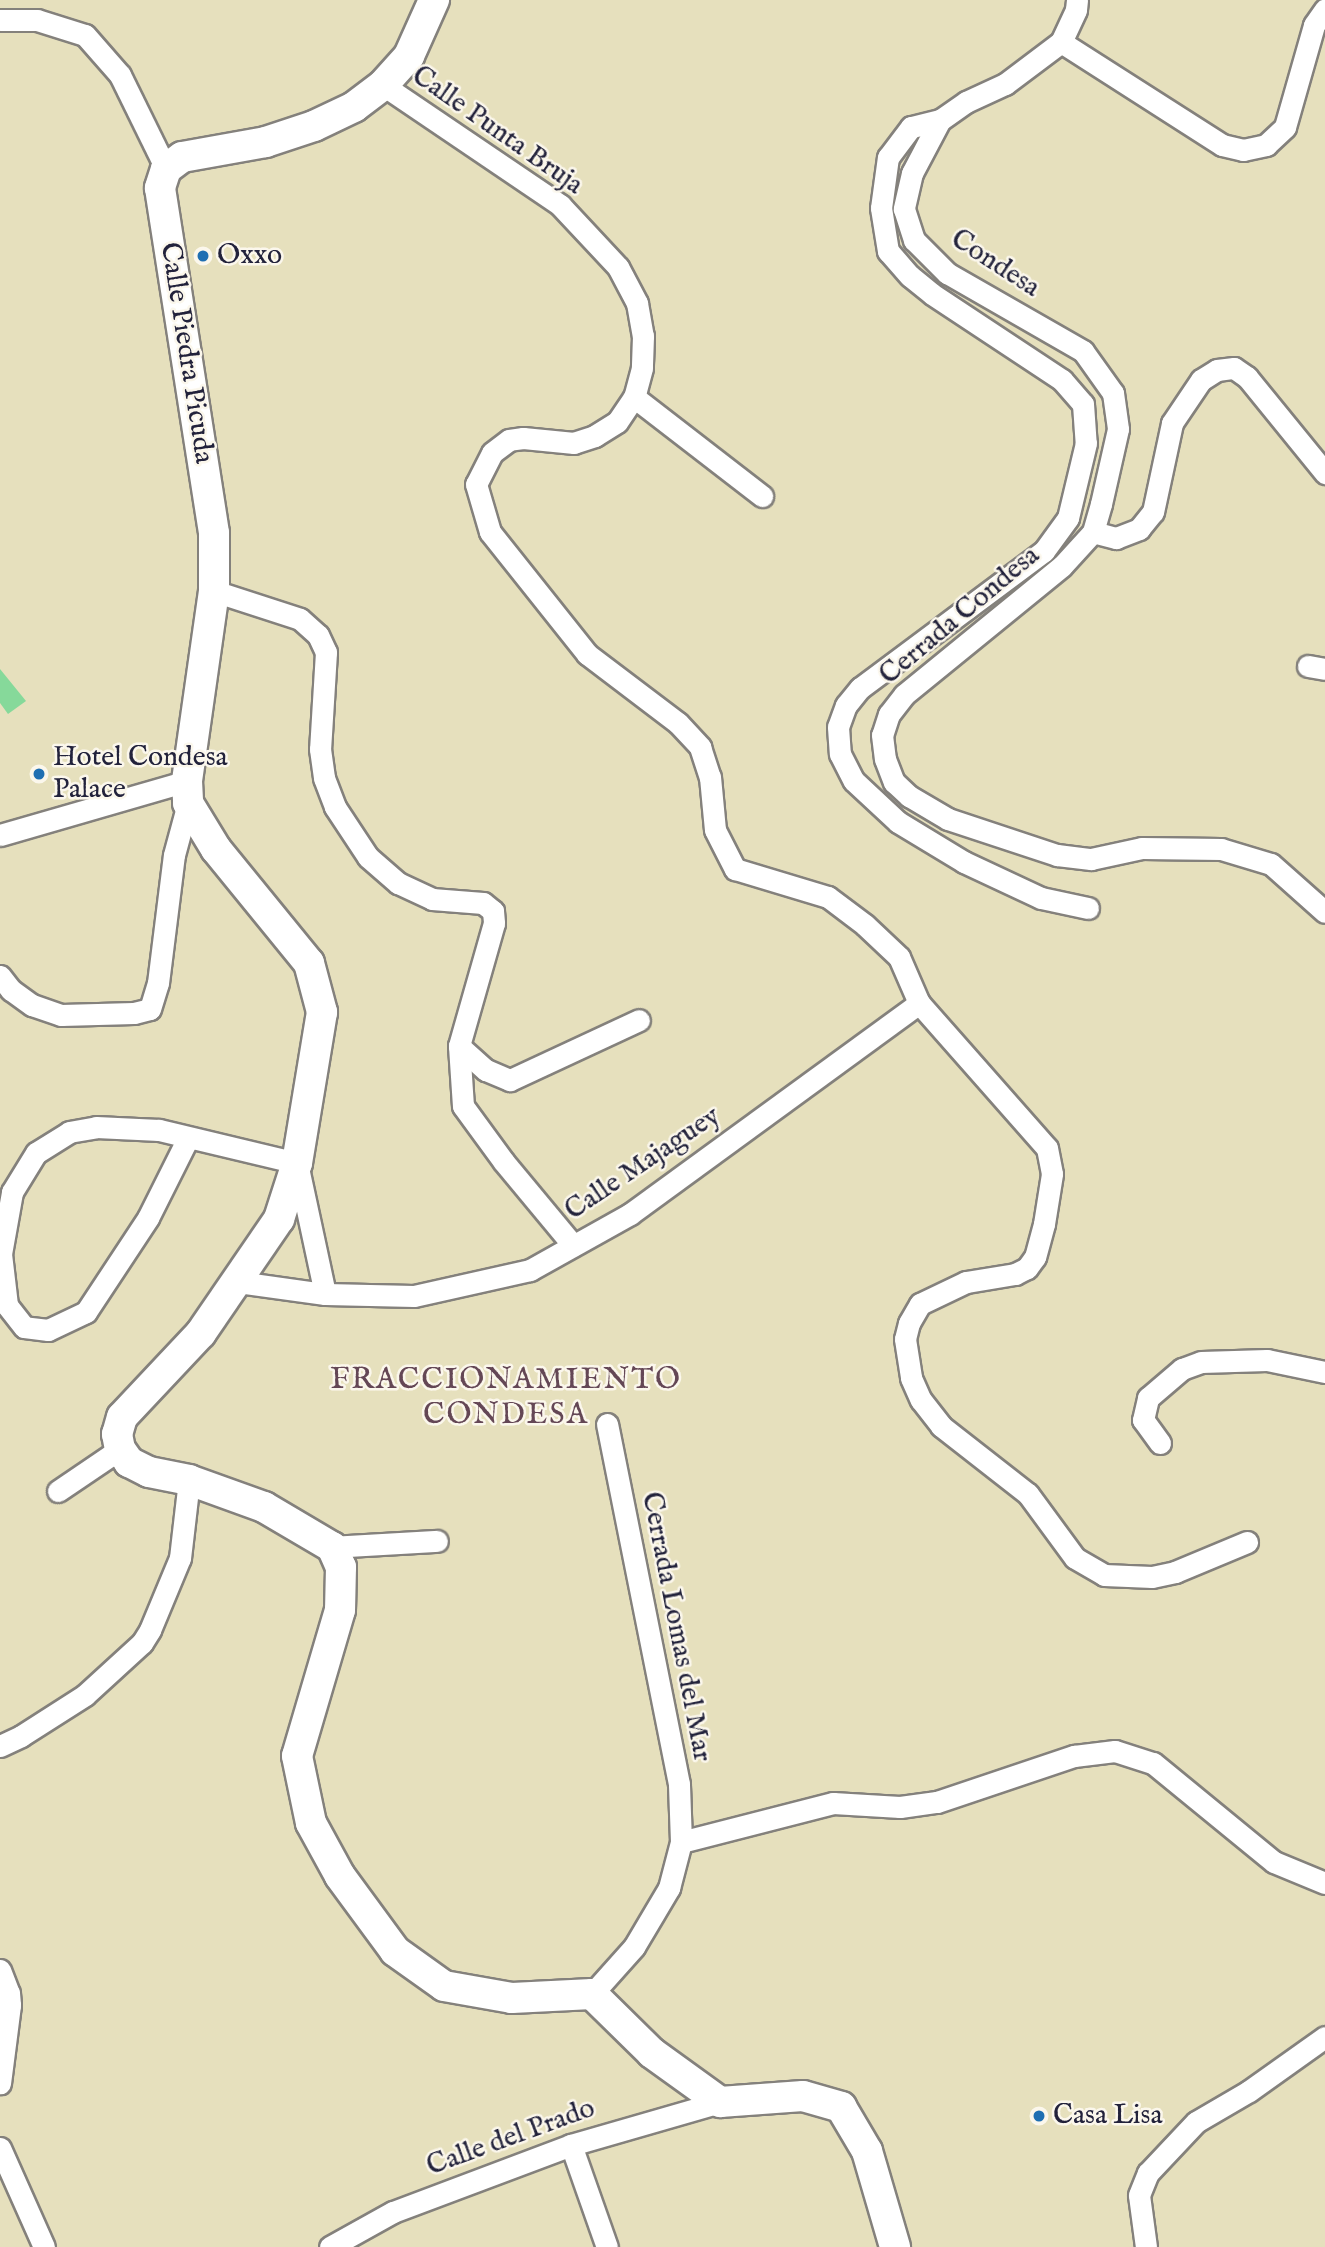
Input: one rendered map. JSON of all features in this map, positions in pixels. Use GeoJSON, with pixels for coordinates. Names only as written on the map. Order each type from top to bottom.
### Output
{"type":"FeatureCollection","features":[{"type":"Feature","properties":{"kind":"main road"},"geometry":{"type":"LineString","coordinates":[[166,169],[182,157],[266,142],[354,107],[383,85],[409,56],[434,0]]}},
{"type":"Feature","properties":{"kind":"main road","name":"Calle Piedra Picuda"},"geometry":{"type":"LineString","coordinates":[[166,169],[160,188],[214,533],[214,590],[188,792]]}},
{"type":"Feature","properties":{"kind":"main road"},"geometry":{"type":"LineString","coordinates":[[188,792],[216,849],[309,963],[322,1012],[297,1163],[279,1219],[201,1333],[122,1417],[117,1434],[120,1449],[129,1462],[149,1472],[188,1480],[264,1507],[332,1547],[341,1567],[340,1610],[297,1756],[311,1823],[340,1876],[395,1951],[444,1986],[512,1998],[592,1994],[652,2053],[720,2102],[803,2096],[841,2107],[867,2151],[895,2247]]}},
{"type":"Feature","properties":{"kind":"street","name":"Condesa"},"geometry":{"type":"LineString","coordinates":[[1077,0],[1076,10],[1061,42],[1005,84],[966,102],[940,121],[912,173],[904,209],[914,240],[947,273],[1083,351],[1114,393],[1118,429],[1093,533]]}},
{"type":"Feature","properties":{"kind":"street"},"geometry":{"type":"LineString","coordinates":[[1061,42],[1222,145],[1243,150],[1266,145],[1285,127],[1314,25],[1325,9]]}},
{"type":"Feature","properties":{"kind":"street"},"geometry":{"type":"LineString","coordinates":[[0,20],[37,20],[85,35],[120,75],[166,169]]}},
{"type":"Feature","properties":{"kind":"street","name":"Calle Punta Bruja"},"geometry":{"type":"LineString","coordinates":[[383,85],[560,205],[618,267],[637,303],[643,336],[642,368],[634,397],[617,422],[595,436],[573,443],[523,438],[509,440],[492,453],[476,484],[489,532],[587,653],[678,723],[700,747],[710,777],[715,830],[735,869],[828,897],[899,957],[919,1003],[1047,1148],[1052,1174],[1045,1224],[1035,1257],[1027,1268],[1015,1273],[966,1282],[920,1304],[909,1323],[905,1339],[911,1378],[921,1400],[941,1426],[1028,1494],[1075,1558],[1104,1575],[1130,1578],[1163,1575],[1247,1542]]}},
{"type":"Feature","properties":{"kind":"street","name":"Cerrada Condesa"},"geometry":{"type":"LineString","coordinates":[[940,121],[911,127],[888,157],[881,208],[888,251],[917,282],[1062,380],[1083,404],[1086,443],[1068,518],[1044,551],[860,688],[846,705],[838,727],[840,754],[854,782],[898,822],[964,862],[1041,898],[1088,908]]}},
{"type":"Feature","properties":{"kind":"street"},"geometry":{"type":"LineString","coordinates":[[1093,533],[1116,538],[1139,529],[1153,512],[1172,423],[1201,380],[1217,370],[1234,368],[1247,377],[1325,473]]}},
{"type":"Feature","properties":{"kind":"street"},"geometry":{"type":"LineString","coordinates":[[634,397],[762,496]]}},
{"type":"Feature","properties":{"kind":"street","name":"Cerrada Condesa"},"geometry":{"type":"LineString","coordinates":[[1093,533],[1062,566],[904,695],[889,714],[882,735],[885,759],[894,782],[909,796],[948,819],[1057,855],[1091,859],[1142,848],[1221,849],[1271,864],[1325,912]]}},
{"type":"Feature","properties":{"kind":"street"},"geometry":{"type":"LineString","coordinates":[[214,590],[300,620],[318,635],[326,652],[327,670],[320,749],[324,778],[335,807],[368,857],[398,883],[432,899],[483,903],[493,911],[495,923],[458,1056],[463,1106],[504,1162],[573,1245]]}},
{"type":"Feature","properties":{"kind":"street"},"geometry":{"type":"LineString","coordinates":[[0,835],[188,792]]}},
{"type":"Feature","properties":{"kind":"street","name":"Calle Piedra Picuda"},"geometry":{"type":"LineString","coordinates":[[0,976],[11,990],[32,1005],[61,1015],[134,1013],[150,1009],[158,983],[174,855],[188,792]]}},
{"type":"Feature","properties":{"kind":"street","name":"Calle Majaguey"},"geometry":{"type":"LineString","coordinates":[[238,1282],[325,1294],[414,1297],[530,1270],[630,1214],[919,1003]]}},
{"type":"Feature","properties":{"kind":"street"},"geometry":{"type":"LineString","coordinates":[[458,1056],[510,1080],[639,1020]]}},
{"type":"Feature","properties":{"kind":"street"},"geometry":{"type":"LineString","coordinates":[[188,1138],[148,1218],[86,1312],[48,1330],[24,1327],[7,1305],[1,1254],[12,1192],[36,1153],[69,1132],[96,1127],[159,1130],[297,1163],[325,1294]]}},
{"type":"Feature","properties":{"kind":"street"},"geometry":{"type":"LineString","coordinates":[[1160,1443],[1143,1420],[1148,1398],[1182,1369],[1201,1362],[1267,1360],[1325,1372]]}},
{"type":"Feature","properties":{"kind":"street","name":"Cerrada Lomas del Mar"},"geometry":{"type":"LineString","coordinates":[[592,1994],[634,1947],[669,1888],[681,1842],[679,1784],[607,1424]]}},
{"type":"Feature","properties":{"kind":"street"},"geometry":{"type":"LineString","coordinates":[[58,1491],[120,1449]]}},
{"type":"Feature","properties":{"kind":"street"},"geometry":{"type":"LineString","coordinates":[[0,1746],[22,1736],[85,1695],[142,1643],[180,1558],[188,1480]]}},
{"type":"Feature","properties":{"kind":"street"},"geometry":{"type":"LineString","coordinates":[[332,1547],[438,1541]]}},
{"type":"Feature","properties":{"kind":"street"},"geometry":{"type":"LineString","coordinates":[[681,1842],[833,1803],[900,1807],[937,1802],[1074,1756],[1115,1751],[1153,1763],[1274,1862],[1325,1883]]}},
{"type":"Feature","properties":{"kind":"street"},"geometry":{"type":"LineString","coordinates":[[0,1970],[7,1986],[10,2005],[0,2083]]}},
{"type":"Feature","properties":{"kind":"street"},"geometry":{"type":"LineString","coordinates":[[1146,2247],[1139,2195],[1148,2174],[1196,2122],[1249,2091],[1325,2037]]}},
{"type":"Feature","properties":{"kind":"street","name":"Calle del Prado"},"geometry":{"type":"LineString","coordinates":[[330,2247],[393,2212],[571,2145],[720,2102]]}},
{"type":"Feature","properties":{"kind":"street"},"geometry":{"type":"LineString","coordinates":[[571,2145],[607,2247]]}},
{"type":"Feature","properties":{"kind":"street"},"geometry":{"type":"LineString","coordinates":[[0,2148],[44,2247]]}},
{"type":"Feature","properties":{"kind":"green space"},"geometry":{"type":"Polygon","coordinates":[[[0,669],[26,701],[8,714],[0,703],[0,669]]]}},
{"type":"Feature","properties":{"kind":"place","name":"Oxxo"},"geometry":{"type":"Point","coordinates":[203,256]}},
{"type":"Feature","properties":{"kind":"place","name":"Hotel Condesa Palace"},"geometry":{"type":"Point","coordinates":[39,774]}},
{"type":"Feature","properties":{"kind":"place","name":"Casa Lisa"},"geometry":{"type":"Point","coordinates":[1039,2116]}},
{"type":"Feature","properties":{"kind":"district","name":"FRACCIONAMIENTO CONDESA"},"geometry":{"type":"Point","coordinates":[506,1397]}}]}
